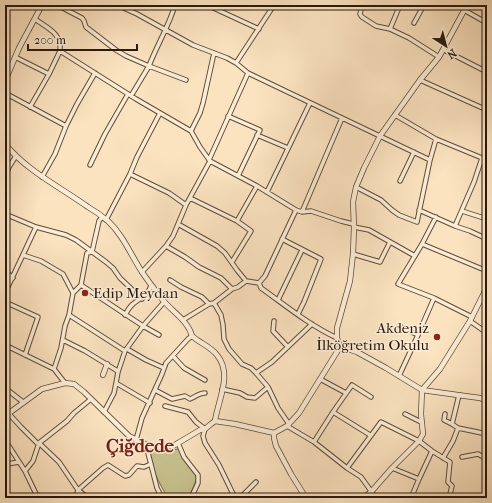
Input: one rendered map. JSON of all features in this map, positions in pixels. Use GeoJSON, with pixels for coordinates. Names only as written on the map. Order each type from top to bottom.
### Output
{"type":"FeatureCollection","features":[{"type":"Feature","properties":{"kind":"street"},"geometry":{"type":"LineString","coordinates":[[5,81],[14,57],[41,7],[35,5]]}},
{"type":"Feature","properties":{"kind":"street"},"geometry":{"type":"LineString","coordinates":[[57,5],[82,18],[86,27],[126,56],[186,80]]}},
{"type":"Feature","properties":{"kind":"street"},"geometry":{"type":"LineString","coordinates":[[117,5],[137,14],[193,45],[227,58],[248,73],[430,160]]}},
{"type":"Feature","properties":{"kind":"street"},"geometry":{"type":"LineString","coordinates":[[90,165],[105,134],[149,66],[166,30],[175,5]]}},
{"type":"Feature","properties":{"kind":"street"},"geometry":{"type":"LineString","coordinates":[[207,5],[259,29]]}},
{"type":"Feature","properties":{"kind":"street"},"geometry":{"type":"LineString","coordinates":[[236,63],[274,5]]}},
{"type":"Feature","properties":{"kind":"street"},"geometry":{"type":"LineString","coordinates":[[362,5],[360,14],[362,17],[376,26],[390,29],[409,38],[439,57]]}},
{"type":"Feature","properties":{"kind":"street"},"geometry":{"type":"LineString","coordinates":[[390,29],[400,5]]}},
{"type":"Feature","properties":{"kind":"street"},"geometry":{"type":"LineString","coordinates":[[414,23],[424,5]]}},
{"type":"Feature","properties":{"kind":"street"},"geometry":{"type":"LineString","coordinates":[[340,347],[337,338],[339,321],[350,281],[353,202],[356,187],[380,136],[420,80],[444,50],[467,5]]}},
{"type":"Feature","properties":{"kind":"street"},"geometry":{"type":"LineString","coordinates":[[464,10],[487,23]]}},
{"type":"Feature","properties":{"kind":"street"},"geometry":{"type":"LineString","coordinates":[[30,107],[60,51],[60,40],[57,35],[35,19]]}},
{"type":"Feature","properties":{"kind":"street"},"geometry":{"type":"LineString","coordinates":[[444,50],[487,72]]}},
{"type":"Feature","properties":{"kind":"street"},"geometry":{"type":"LineString","coordinates":[[60,51],[191,131],[210,160],[296,210],[311,212],[369,230],[415,256]]}},
{"type":"Feature","properties":{"kind":"street"},"geometry":{"type":"LineString","coordinates":[[191,131],[203,103],[214,53]]}},
{"type":"Feature","properties":{"kind":"street"},"geometry":{"type":"LineString","coordinates":[[14,57],[49,74]]}},
{"type":"Feature","properties":{"kind":"street"},"geometry":{"type":"LineString","coordinates":[[42,177],[55,154],[66,126],[77,104],[94,73]]}},
{"type":"Feature","properties":{"kind":"street"},"geometry":{"type":"LineString","coordinates":[[142,272],[166,246],[173,236],[186,205],[210,160],[248,73]]}},
{"type":"Feature","properties":{"kind":"street"},"geometry":{"type":"LineString","coordinates":[[420,80],[487,110]]}},
{"type":"Feature","properties":{"kind":"street"},"geometry":{"type":"LineString","coordinates":[[5,93],[66,126]]}},
{"type":"Feature","properties":{"kind":"street"},"geometry":{"type":"LineString","coordinates":[[267,192],[310,103]]}},
{"type":"Feature","properties":{"kind":"street"},"geometry":{"type":"LineString","coordinates":[[92,252],[99,221],[104,218],[130,174],[137,157],[160,113]]}},
{"type":"Feature","properties":{"kind":"street"},"geometry":{"type":"LineString","coordinates":[[395,115],[436,139],[487,160]]}},
{"type":"Feature","properties":{"kind":"street"},"geometry":{"type":"LineString","coordinates":[[228,116],[260,130],[238,176]]}},
{"type":"Feature","properties":{"kind":"street"},"geometry":{"type":"LineString","coordinates":[[302,212],[342,118]]}},
{"type":"Feature","properties":{"kind":"street"},"geometry":{"type":"LineString","coordinates":[[257,135],[288,148]]}},
{"type":"Feature","properties":{"kind":"street"},"geometry":{"type":"LineString","coordinates":[[356,187],[381,200],[399,215],[417,222],[436,139]]}},
{"type":"Feature","properties":{"kind":"street"},"geometry":{"type":"LineString","coordinates":[[5,144],[16,156],[42,177],[104,218],[124,242],[151,285],[164,302],[183,320],[192,336],[217,354],[225,369],[215,421]]}},
{"type":"Feature","properties":{"kind":"street"},"geometry":{"type":"LineString","coordinates":[[400,181],[414,152]]}},
{"type":"Feature","properties":{"kind":"street"},"geometry":{"type":"LineString","coordinates":[[5,177],[16,156]]}},
{"type":"Feature","properties":{"kind":"street"},"geometry":{"type":"LineString","coordinates":[[455,226],[474,182],[482,158]]}},
{"type":"Feature","properties":{"kind":"street"},"geometry":{"type":"LineString","coordinates":[[130,174],[170,193],[186,205]]}},
{"type":"Feature","properties":{"kind":"street"},"geometry":{"type":"LineString","coordinates":[[237,221],[257,186]]}},
{"type":"Feature","properties":{"kind":"street"},"geometry":{"type":"LineString","coordinates":[[190,198],[237,221],[251,231],[232,262]]}},
{"type":"Feature","properties":{"kind":"street"},"geometry":{"type":"LineString","coordinates":[[259,283],[273,262],[296,210]]}},
{"type":"Feature","properties":{"kind":"street"},"geometry":{"type":"LineString","coordinates":[[419,210],[487,239]]}},
{"type":"Feature","properties":{"kind":"street"},"geometry":{"type":"LineString","coordinates":[[462,211],[487,219]]}},
{"type":"Feature","properties":{"kind":"street"},"geometry":{"type":"LineString","coordinates":[[5,214],[36,227],[66,235],[76,240],[113,268],[120,278],[142,299]]}},
{"type":"Feature","properties":{"kind":"street"},"geometry":{"type":"LineString","coordinates":[[436,217],[398,284],[434,298],[471,319],[487,333]]}},
{"type":"Feature","properties":{"kind":"street"},"geometry":{"type":"LineString","coordinates":[[178,224],[217,246],[225,253],[236,270],[246,281],[259,283]]}},
{"type":"Feature","properties":{"kind":"street"},"geometry":{"type":"LineString","coordinates":[[5,293],[36,227]]}},
{"type":"Feature","properties":{"kind":"street"},"geometry":{"type":"LineString","coordinates":[[282,239],[321,259],[298,314]]}},
{"type":"Feature","properties":{"kind":"street"},"geometry":{"type":"LineString","coordinates":[[352,254],[380,262],[390,242]]}},
{"type":"Feature","properties":{"kind":"street"},"geometry":{"type":"LineString","coordinates":[[422,244],[487,271]]}},
{"type":"Feature","properties":{"kind":"street"},"geometry":{"type":"LineString","coordinates":[[166,246],[199,267],[221,278],[232,289]]}},
{"type":"Feature","properties":{"kind":"street"},"geometry":{"type":"LineString","coordinates":[[278,300],[302,250]]}},
{"type":"Feature","properties":{"kind":"street"},"geometry":{"type":"LineString","coordinates":[[54,369],[63,340],[73,293],[81,285],[87,253],[92,252]]}},
{"type":"Feature","properties":{"kind":"street"},"geometry":{"type":"LineString","coordinates":[[23,255],[41,261],[63,274],[73,293]]}},
{"type":"Feature","properties":{"kind":"street"},"geometry":{"type":"LineString","coordinates":[[5,271],[13,278]]}},
{"type":"Feature","properties":{"kind":"street"},"geometry":{"type":"LineString","coordinates":[[170,280],[202,297],[209,304]]}},
{"type":"Feature","properties":{"kind":"street"},"geometry":{"type":"LineString","coordinates":[[183,320],[209,304],[214,303],[232,289],[238,287],[246,281]]}},
{"type":"Feature","properties":{"kind":"street"},"geometry":{"type":"LineString","coordinates":[[259,283],[261,288],[312,324],[337,338]]}},
{"type":"Feature","properties":{"kind":"street"},"geometry":{"type":"LineString","coordinates":[[81,285],[142,326],[159,335]]}},
{"type":"Feature","properties":{"kind":"street"},"geometry":{"type":"LineString","coordinates":[[125,315],[131,305],[142,299],[150,289],[151,285]]}},
{"type":"Feature","properties":{"kind":"street"},"geometry":{"type":"LineString","coordinates":[[363,498],[371,492],[419,441],[423,434],[421,422],[422,390],[440,369],[471,319],[487,287]]}},
{"type":"Feature","properties":{"kind":"street"},"geometry":{"type":"LineString","coordinates":[[399,376],[434,298]]}},
{"type":"Feature","properties":{"kind":"street"},"geometry":{"type":"LineString","coordinates":[[5,302],[38,317],[25,355]]}},
{"type":"Feature","properties":{"kind":"street"},"geometry":{"type":"LineString","coordinates":[[104,412],[114,393],[118,372],[126,350],[142,326],[164,302]]}},
{"type":"Feature","properties":{"kind":"street"},"geometry":{"type":"LineString","coordinates":[[214,303],[221,315],[224,339],[228,348],[242,364],[251,368],[268,387],[288,425],[314,442],[361,477],[376,498]]}},
{"type":"Feature","properties":{"kind":"street"},"geometry":{"type":"LineString","coordinates":[[69,315],[126,350],[164,368]]}},
{"type":"Feature","properties":{"kind":"street"},"geometry":{"type":"LineString","coordinates":[[274,321],[273,331],[288,347]]}},
{"type":"Feature","properties":{"kind":"street"},"geometry":{"type":"LineString","coordinates":[[256,373],[272,362],[312,324]]}},
{"type":"Feature","properties":{"kind":"street"},"geometry":{"type":"LineString","coordinates":[[399,326],[418,335]]}},
{"type":"Feature","properties":{"kind":"street"},"geometry":{"type":"LineString","coordinates":[[136,440],[142,418],[150,403],[154,390],[166,364],[192,336]]}},
{"type":"Feature","properties":{"kind":"street"},"geometry":{"type":"LineString","coordinates":[[63,340],[85,350],[118,372]]}},
{"type":"Feature","properties":{"kind":"street"},"geometry":{"type":"LineString","coordinates":[[5,346],[54,369],[65,383]]}},
{"type":"Feature","properties":{"kind":"street"},"geometry":{"type":"LineString","coordinates":[[340,347],[357,352],[422,390],[480,398],[486,401],[487,389]]}},
{"type":"Feature","properties":{"kind":"street"},"geometry":{"type":"LineString","coordinates":[[88,498],[78,490],[59,462],[7,415],[42,389],[65,383],[74,384],[130,436],[149,446],[173,446],[200,430],[205,429],[215,421],[274,433],[288,425],[299,413],[340,347]]}},
{"type":"Feature","properties":{"kind":"street"},"geometry":{"type":"LineString","coordinates":[[173,356],[184,368],[205,380]]}},
{"type":"Feature","properties":{"kind":"street"},"geometry":{"type":"LineString","coordinates":[[103,375],[107,364]]}},
{"type":"Feature","properties":{"kind":"street"},"geometry":{"type":"LineString","coordinates":[[320,379],[346,393]]}},
{"type":"Feature","properties":{"kind":"street"},"geometry":{"type":"LineString","coordinates":[[116,383],[150,403]]}},
{"type":"Feature","properties":{"kind":"street"},"geometry":{"type":"LineString","coordinates":[[314,442],[352,385],[371,397]]}},
{"type":"Feature","properties":{"kind":"street"},"geometry":{"type":"LineString","coordinates":[[222,390],[240,393],[248,397],[255,398],[268,387]]}},
{"type":"Feature","properties":{"kind":"street"},"geometry":{"type":"LineString","coordinates":[[5,388],[23,402]]}},
{"type":"Feature","properties":{"kind":"street"},"geometry":{"type":"LineString","coordinates":[[154,390],[172,399],[185,396],[190,399],[205,393]]}},
{"type":"Feature","properties":{"kind":"street"},"geometry":{"type":"LineString","coordinates":[[452,424],[459,395]]}},
{"type":"Feature","properties":{"kind":"street"},"geometry":{"type":"LineString","coordinates":[[25,471],[33,461],[39,443],[67,421],[91,399]]}},
{"type":"Feature","properties":{"kind":"street"},"geometry":{"type":"LineString","coordinates":[[165,406],[188,412],[196,422],[205,429]]}},
{"type":"Feature","properties":{"kind":"street"},"geometry":{"type":"LineString","coordinates":[[333,412],[370,435]]}},
{"type":"Feature","properties":{"kind":"street"},"geometry":{"type":"LineString","coordinates":[[405,414],[421,422]]}},
{"type":"Feature","properties":{"kind":"street"},"geometry":{"type":"LineString","coordinates":[[445,414],[444,420],[458,428],[487,434]]}},
{"type":"Feature","properties":{"kind":"street"},"geometry":{"type":"LineString","coordinates":[[348,468],[370,435],[381,422],[419,441],[450,462],[448,482],[452,486],[449,498]]}},
{"type":"Feature","properties":{"kind":"street"},"geometry":{"type":"LineString","coordinates":[[443,458],[453,441],[458,428]]}},
{"type":"Feature","properties":{"kind":"street"},"geometry":{"type":"LineString","coordinates":[[205,429],[203,436],[205,443],[219,465],[235,498]]}},
{"type":"Feature","properties":{"kind":"street"},"geometry":{"type":"LineString","coordinates":[[274,433],[276,446],[306,498]]}},
{"type":"Feature","properties":{"kind":"street"},"geometry":{"type":"LineString","coordinates":[[5,440],[25,471],[38,498]]}},
{"type":"Feature","properties":{"kind":"street"},"geometry":{"type":"LineString","coordinates":[[178,443],[184,457],[198,475],[198,483],[191,498]]}},
{"type":"Feature","properties":{"kind":"street"},"geometry":{"type":"LineString","coordinates":[[149,446],[148,453],[156,488],[162,498]]}},
{"type":"Feature","properties":{"kind":"street"},"geometry":{"type":"LineString","coordinates":[[412,498],[419,478],[432,451]]}},
{"type":"Feature","properties":{"kind":"street"},"geometry":{"type":"LineString","coordinates":[[462,457],[478,454],[487,458]]}},
{"type":"Feature","properties":{"kind":"street"},"geometry":{"type":"LineString","coordinates":[[5,466],[7,464],[19,462]]}},
{"type":"Feature","properties":{"kind":"street"},"geometry":{"type":"LineString","coordinates":[[72,498],[77,494],[78,490],[108,465],[125,476],[137,466],[144,467],[151,464]]}},
{"type":"Feature","properties":{"kind":"street"},"geometry":{"type":"LineString","coordinates":[[392,468],[419,478]]}},
{"type":"Feature","properties":{"kind":"street"},"geometry":{"type":"LineString","coordinates":[[238,498],[244,497],[256,482]]}},
{"type":"Feature","properties":{"kind":"shaded area"},"geometry":{"type":"Polygon","coordinates":[[[183,449],[185,458],[196,475],[196,480],[188,498],[168,498],[151,464],[148,450],[183,449]]]}},
{"type":"Feature","properties":{"kind":"place","name":"Edip Meydan"},"geometry":{"type":"Point","coordinates":[85,293]}},
{"type":"Feature","properties":{"kind":"place","name":"Akdeniz İlköğretim Okulu"},"geometry":{"type":"Point","coordinates":[437,337]}},
{"type":"Feature","properties":{"kind":"district","name":"Çiğdede"},"geometry":{"type":"Point","coordinates":[140,445]}}]}
